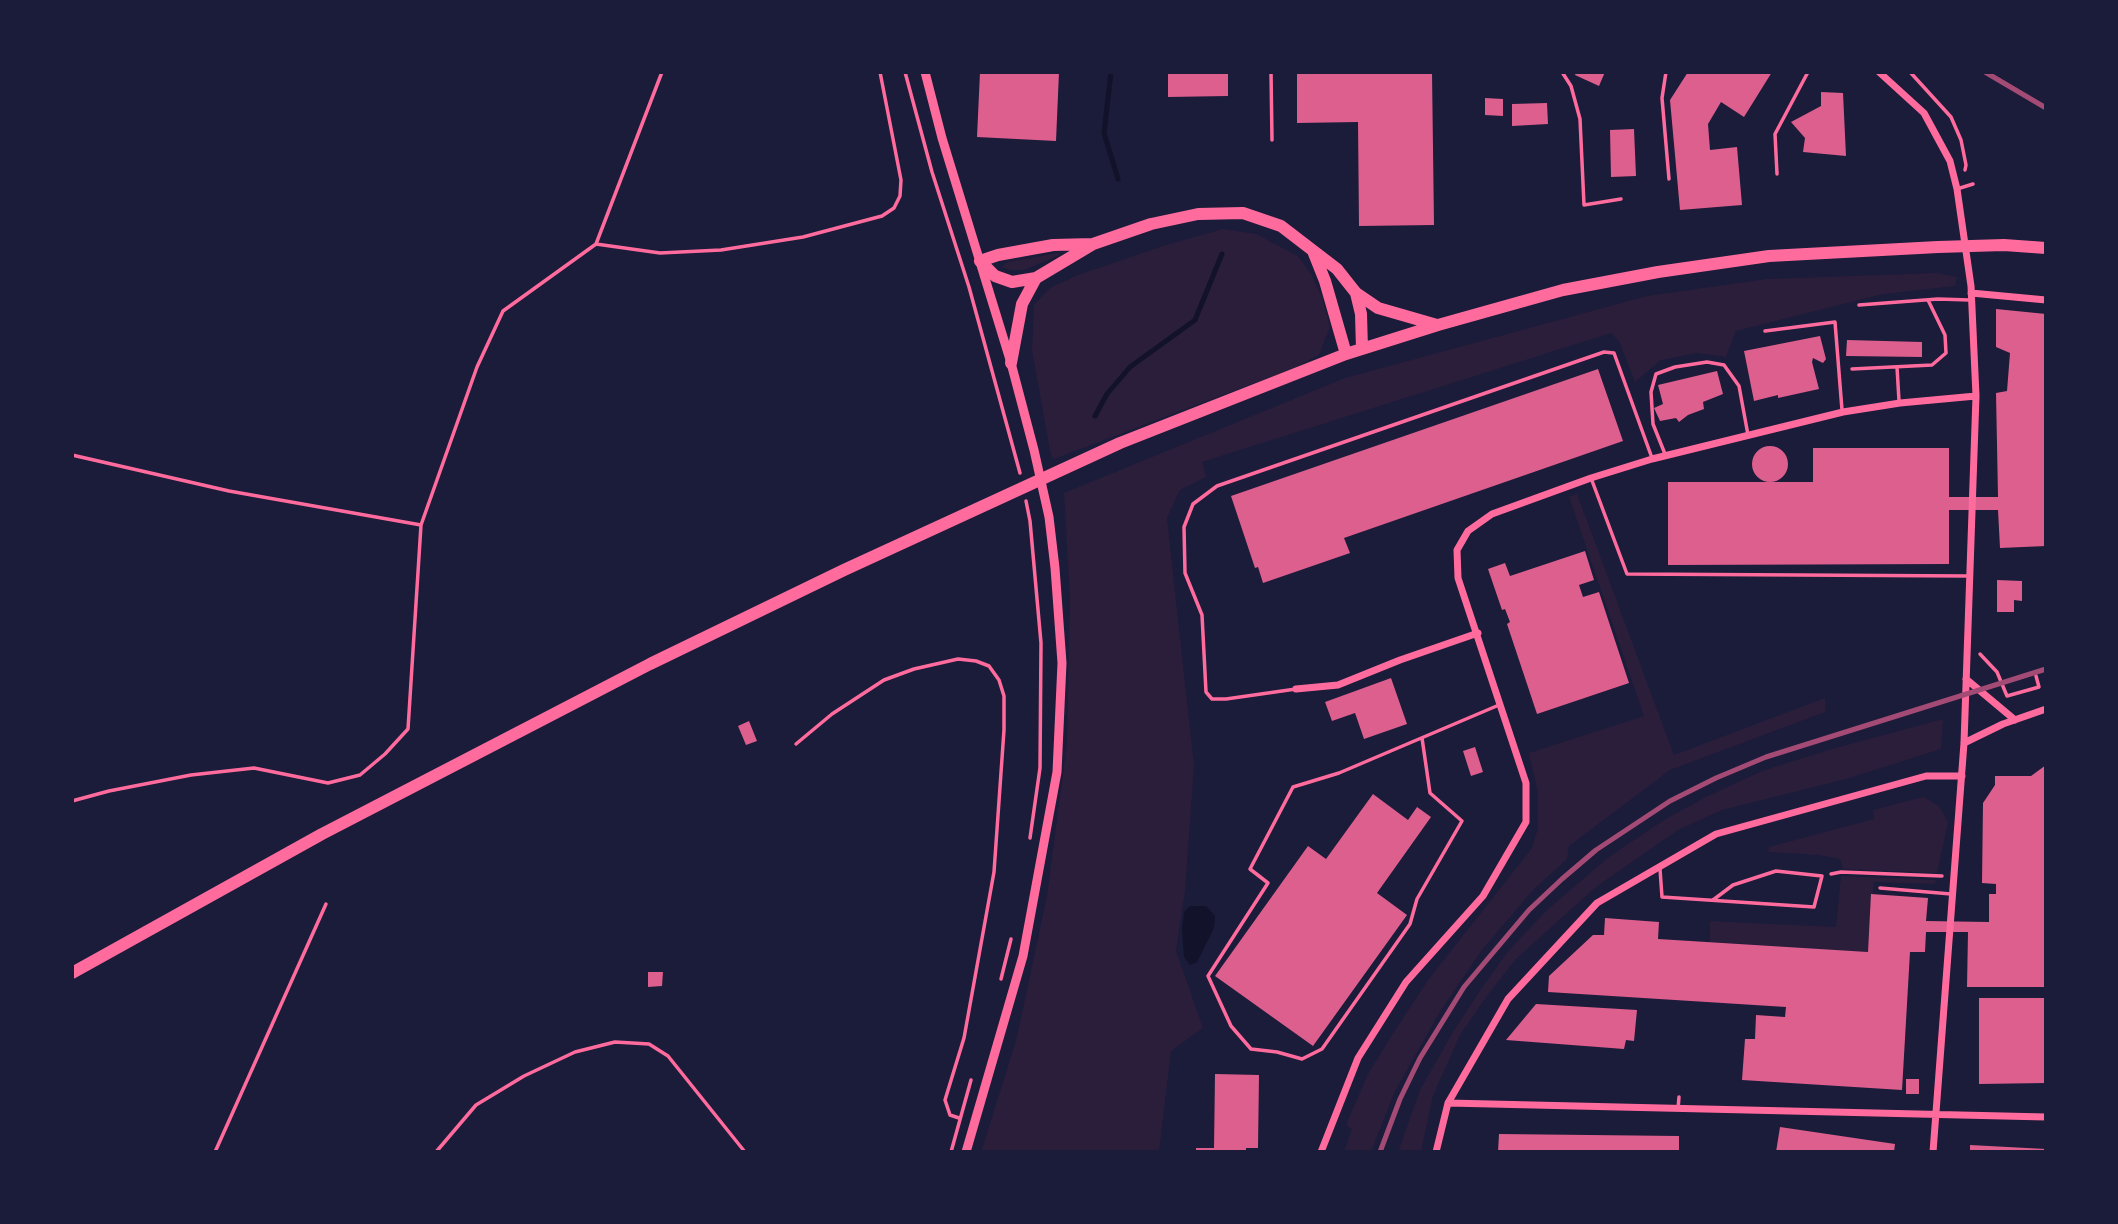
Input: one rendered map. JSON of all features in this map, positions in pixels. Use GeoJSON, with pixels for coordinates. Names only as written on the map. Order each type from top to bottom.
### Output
{"type":"FeatureCollection","features":[{"type":"Feature","properties":{"kind":"main road"},"geometry":{"type":"LineString","coordinates":[[1093,244],[1053,245],[980,261],[995,276],[1012,282],[1036,278],[1093,244],[1152,225],[1198,214],[1243,213],[1281,226],[1312,247],[1337,269],[1356,293],[1378,308],[1438,325]]}},
{"type":"Feature","properties":{"kind":"main road"},"geometry":{"type":"LineString","coordinates":[[1312,247],[1346,354]]}},
{"type":"Feature","properties":{"kind":"main road"},"geometry":{"type":"LineString","coordinates":[[72,973],[368,809],[759,611],[1120,443],[1346,354],[1563,290],[1658,272],[1769,256],[1938,247],[2046,248]]}},
{"type":"Feature","properties":{"kind":"main road"},"geometry":{"type":"LineString","coordinates":[[1011,363],[1022,304],[1036,278]]}},
{"type":"Feature","properties":{"kind":"main road"},"geometry":{"type":"LineString","coordinates":[[1356,293],[1361,314],[1362,349]]}},
{"type":"Feature","properties":{"kind":"street"},"geometry":{"type":"LineString","coordinates":[[925,72],[1034,450],[1049,517],[1062,663],[1057,772],[1023,956],[966,1152]]}},
{"type":"Feature","properties":{"kind":"street"},"geometry":{"type":"LineString","coordinates":[[1879,72],[1924,113],[1950,161],[1957,189],[1972,296],[1976,396],[1964,743],[1933,1152]]}},
{"type":"Feature","properties":{"kind":"street"},"geometry":{"type":"LineString","coordinates":[[1972,296],[2046,300]]}},
{"type":"Feature","properties":{"kind":"street"},"geometry":{"type":"LineString","coordinates":[[1321,1152],[1358,1058],[1406,982],[1483,896],[1526,822],[1526,783],[1458,578],[1457,550],[1468,531],[1492,514],[1591,478],[1666,456],[1843,412],[1900,403],[1976,396]]}},
{"type":"Feature","properties":{"kind":"street"},"geometry":{"type":"LineString","coordinates":[[1296,688],[1338,685],[1478,633]]}},
{"type":"Feature","properties":{"kind":"street"},"geometry":{"type":"LineString","coordinates":[[1966,680],[2015,720]]}},
{"type":"Feature","properties":{"kind":"street"},"geometry":{"type":"LineString","coordinates":[[1964,743],[2046,709]]}},
{"type":"Feature","properties":{"kind":"street"},"geometry":{"type":"LineString","coordinates":[[1437,1152],[1448,1103],[1508,999],[1597,903],[1716,834],[1926,776],[1962,776]]}},
{"type":"Feature","properties":{"kind":"street"},"geometry":{"type":"LineString","coordinates":[[1448,1103],[2046,1117]]}},
{"type":"Feature","properties":{"kind":"lane"},"geometry":{"type":"LineString","coordinates":[[1271,72],[1272,141]]}},
{"type":"Feature","properties":{"kind":"lane"},"geometry":{"type":"LineString","coordinates":[[1562,72],[1571,86],[1580,119],[1584,205],[1622,199]]}},
{"type":"Feature","properties":{"kind":"lane"},"geometry":{"type":"LineString","coordinates":[[1666,72],[1662,98],[1669,178]]}},
{"type":"Feature","properties":{"kind":"lane"},"geometry":{"type":"LineString","coordinates":[[1777,174],[1775,134],[1808,72]]}},
{"type":"Feature","properties":{"kind":"lane"},"geometry":{"type":"LineString","coordinates":[[1957,189],[1973,184]]}},
{"type":"Feature","properties":{"kind":"lane"},"geometry":{"type":"LineString","coordinates":[[1859,305],[1972,296]]}},
{"type":"Feature","properties":{"kind":"lane"},"geometry":{"type":"LineString","coordinates":[[1852,369],[1932,365],[1946,353],[1945,335],[1928,300]]}},
{"type":"Feature","properties":{"kind":"lane"},"geometry":{"type":"LineString","coordinates":[[1765,331],[1835,323],[1843,412]]}},
{"type":"Feature","properties":{"kind":"lane"},"geometry":{"type":"LineString","coordinates":[[1296,688],[1226,699],[1212,699],[1206,692],[1202,615],[1185,573],[1184,527],[1193,504],[1217,486],[1604,352],[1614,353],[1652,460]]}},
{"type":"Feature","properties":{"kind":"lane"},"geometry":{"type":"LineString","coordinates":[[1666,456],[1653,424],[1651,392],[1656,374],[1675,367],[1707,362],[1724,365],[1738,386],[1748,435]]}},
{"type":"Feature","properties":{"kind":"lane"},"geometry":{"type":"LineString","coordinates":[[1897,367],[1900,403]]}},
{"type":"Feature","properties":{"kind":"lane"},"geometry":{"type":"LineString","coordinates":[[1591,478],[1627,574],[1970,576]]}},
{"type":"Feature","properties":{"kind":"lane"},"geometry":{"type":"LineString","coordinates":[[1422,738],[1430,793],[1462,821],[1417,899],[1410,924],[1322,1049],[1302,1059],[1278,1052],[1251,1049],[1231,1026],[1208,976],[1268,883],[1250,869],[1293,788],[1339,773],[1422,738],[1501,705]]}},
{"type":"Feature","properties":{"kind":"lane"},"geometry":{"type":"LineString","coordinates":[[1660,867],[1662,897],[1814,907],[1822,876],[1776,871],[1733,885],[1713,900]]}},
{"type":"Feature","properties":{"kind":"lane"},"geometry":{"type":"LineString","coordinates":[[1880,888],[1951,894]]}},
{"type":"Feature","properties":{"kind":"lane"},"geometry":{"type":"LineString","coordinates":[[1678,1109],[1679,1097]]}},
{"type":"Feature","properties":{"kind":"path"},"geometry":{"type":"LineString","coordinates":[[72,801],[191,775],[254,768],[328,783],[360,775],[385,754],[408,729],[421,525],[477,367],[503,311],[596,244],[662,72]]}},
{"type":"Feature","properties":{"kind":"path"},"geometry":{"type":"LineString","coordinates":[[596,244],[660,253],[721,250],[803,236],[882,216],[894,208],[900,196],[901,180],[880,72]]}},
{"type":"Feature","properties":{"kind":"path"},"geometry":{"type":"LineString","coordinates":[[905,72],[1016,453]]}},
{"type":"Feature","properties":{"kind":"path"},"geometry":{"type":"LineString","coordinates":[[1910,72],[1951,117],[1961,140],[1966,165],[1957,189]]}},
{"type":"Feature","properties":{"kind":"path"},"geometry":{"type":"LineString","coordinates":[[1918,72],[1918,78]]}},
{"type":"Feature","properties":{"kind":"path"},"geometry":{"type":"LineString","coordinates":[[72,455],[229,491],[421,525]]}},
{"type":"Feature","properties":{"kind":"path"},"geometry":{"type":"LineString","coordinates":[[1028,850],[1040,768],[1041,643],[1030,521]]}},
{"type":"Feature","properties":{"kind":"path"},"geometry":{"type":"LineString","coordinates":[[1967,644],[1997,672],[2007,696],[2039,687],[2035,676]]}},
{"type":"Feature","properties":{"kind":"path"},"geometry":{"type":"LineString","coordinates":[[796,744],[832,714],[884,680],[914,669],[958,659],[976,661],[989,666],[999,680],[1004,696],[1004,730],[994,872],[964,1038],[945,1100],[950,1115],[960,1118]]}},
{"type":"Feature","properties":{"kind":"path"},"geometry":{"type":"LineString","coordinates":[[1822,876],[1841,872],[1953,876]]}},
{"type":"Feature","properties":{"kind":"path"},"geometry":{"type":"LineString","coordinates":[[215,1152],[326,904]]}},
{"type":"Feature","properties":{"kind":"path"},"geometry":{"type":"LineString","coordinates":[[1000,981],[1014,930]]}},
{"type":"Feature","properties":{"kind":"path"},"geometry":{"type":"LineString","coordinates":[[436,1152],[477,1105],[512,1083],[575,1052],[615,1042],[649,1044],[668,1056],[745,1152]]}},
{"type":"Feature","properties":{"kind":"path"},"geometry":{"type":"LineString","coordinates":[[951,1152],[975,1069]]}},
{"type":"Feature","properties":{"kind":"shaded area"},"geometry":{"type":"Polygon","coordinates":[[[1223,229],[1256,234],[1298,256],[1311,274],[1322,297],[1330,327],[1319,355],[1294,368],[1054,459],[1051,456],[1032,350],[1034,305],[1050,288],[1078,275],[1223,229]]]}},
{"type":"Feature","properties":{"kind":"shaded area"},"geometry":{"type":"Polygon","coordinates":[[[1058,253],[1060,255],[1024,270],[1001,267],[1008,262],[1058,253]]]}},
{"type":"Feature","properties":{"kind":"shaded area"},"geometry":{"type":"Polygon","coordinates":[[[1937,273],[1957,277],[1955,286],[1883,294],[1736,331],[1726,357],[1697,353],[1661,360],[1635,382],[1619,341],[1611,333],[1202,462],[1206,477],[1180,490],[1167,518],[1194,766],[1185,891],[1176,951],[1203,1028],[1171,1051],[1159,1152],[981,1152],[1016,1041],[1047,896],[1067,743],[1070,599],[1064,493],[1345,378],[1647,296],[1767,279],[1937,273]]]}},
{"type":"Feature","properties":{"kind":"shaded area"},"geometry":{"type":"Polygon","coordinates":[[[1577,494],[1674,755],[1825,698],[1825,712],[1670,770],[1569,846],[1567,859],[1533,890],[1482,950],[1441,1010],[1395,1091],[1371,1152],[1344,1152],[1352,1129],[1346,1125],[1368,1074],[1392,1035],[1428,980],[1532,848],[1538,828],[1538,793],[1529,753],[1644,716],[1569,497],[1577,494]]]}},
{"type":"Feature","properties":{"kind":"shaded area"},"geometry":{"type":"Polygon","coordinates":[[[1943,719],[1941,749],[1846,779],[1722,810],[1678,830],[1596,887],[1516,959],[1487,996],[1460,1035],[1433,1096],[1421,1152],[1398,1152],[1420,1090],[1481,989],[1509,950],[1548,909],[1610,856],[1664,820],[1762,771],[1943,719]]]}},
{"type":"Feature","properties":{"kind":"shaded area"},"geometry":{"type":"Polygon","coordinates":[[[1923,797],[1939,806],[1948,822],[1937,873],[1843,869],[1840,859],[1768,852],[1769,847],[1874,819],[1873,810],[1923,797]]]}},
{"type":"Feature","properties":{"kind":"shaded area"},"geometry":{"type":"Polygon","coordinates":[[[1841,876],[1936,880],[1935,884],[1874,882],[1868,952],[1710,942],[1710,921],[1836,927],[1841,876]]]}},
{"type":"Feature","properties":{"kind":"shaded area"},"geometry":{"type":"Polygon","coordinates":[[[1190,906],[1206,906],[1215,916],[1214,928],[1197,962],[1190,965],[1184,957],[1182,929],[1184,912],[1190,906]]]}},
{"type":"Feature","properties":{"kind":"building"},"geometry":{"type":"Polygon","coordinates":[[[980,72],[1059,72],[1056,141],[977,137],[980,72]]]}},
{"type":"Feature","properties":{"kind":"building"},"geometry":{"type":"Polygon","coordinates":[[[1168,72],[1228,72],[1228,96],[1168,97],[1168,72]]]}},
{"type":"Feature","properties":{"kind":"building"},"geometry":{"type":"Polygon","coordinates":[[[1297,72],[1432,72],[1434,225],[1359,226],[1358,122],[1297,123],[1297,72]]]}},
{"type":"Feature","properties":{"kind":"building"},"geometry":{"type":"Polygon","coordinates":[[[1576,72],[1605,72],[1599,86],[1575,75],[1576,72]]]}},
{"type":"Feature","properties":{"kind":"building"},"geometry":{"type":"Polygon","coordinates":[[[1688,72],[1772,72],[1744,117],[1721,102],[1708,124],[1710,150],[1737,147],[1742,205],[1680,210],[1670,100],[1688,72]]]}},
{"type":"Feature","properties":{"kind":"building"},"geometry":{"type":"Polygon","coordinates":[[[1821,92],[1843,93],[1846,156],[1803,152],[1805,138],[1791,122],[1821,106],[1821,92]]]}},
{"type":"Feature","properties":{"kind":"building"},"geometry":{"type":"Polygon","coordinates":[[[1485,98],[1503,99],[1503,116],[1485,115],[1485,98]]]}},
{"type":"Feature","properties":{"kind":"building"},"geometry":{"type":"Polygon","coordinates":[[[1547,103],[1548,124],[1512,126],[1512,104],[1547,103]]]}},
{"type":"Feature","properties":{"kind":"building"},"geometry":{"type":"Polygon","coordinates":[[[1634,129],[1636,176],[1611,177],[1610,130],[1634,129]]]}},
{"type":"Feature","properties":{"kind":"building"},"geometry":{"type":"Polygon","coordinates":[[[1996,309],[2046,314],[2046,546],[2000,548],[1998,510],[1949,510],[1949,564],[1668,565],[1668,482],[1813,482],[1813,448],[1949,448],[1949,497],[1998,497],[1996,393],[2007,391],[2010,353],[1996,347],[1996,309]]]}},
{"type":"Feature","properties":{"kind":"building"},"geometry":{"type":"Polygon","coordinates":[[[1820,336],[1826,359],[1823,363],[1813,358],[1812,362],[1819,389],[1754,401],[1744,351],[1820,336]]]}},
{"type":"Feature","properties":{"kind":"building"},"geometry":{"type":"Polygon","coordinates":[[[1847,340],[1922,342],[1922,357],[1846,356],[1847,340]]]}},
{"type":"Feature","properties":{"kind":"building"},"geometry":{"type":"Polygon","coordinates":[[[1598,369],[1623,441],[1344,538],[1350,553],[1263,583],[1258,567],[1255,568],[1231,496],[1598,369]]]}},
{"type":"Feature","properties":{"kind":"building"},"geometry":{"type":"Polygon","coordinates":[[[1717,371],[1723,394],[1703,402],[1704,409],[1679,422],[1676,418],[1660,421],[1654,408],[1663,404],[1658,385],[1717,371]]]}},
{"type":"Feature","properties":{"kind":"building"},"geometry":{"type":"Polygon","coordinates":[[[1770,446],[1782,452],[1788,464],[1782,476],[1770,482],[1758,476],[1752,464],[1758,452],[1770,446]]]}},
{"type":"Feature","properties":{"kind":"building"},"geometry":{"type":"Polygon","coordinates":[[[1585,551],[1594,580],[1579,585],[1583,597],[1599,592],[1629,683],[1537,714],[1507,624],[1510,622],[1505,609],[1502,610],[1488,569],[1505,563],[1510,576],[1585,551]]]}},
{"type":"Feature","properties":{"kind":"building"},"geometry":{"type":"Polygon","coordinates":[[[1997,580],[2022,581],[2022,601],[2014,600],[2014,612],[1997,612],[1997,580]]]}},
{"type":"Feature","properties":{"kind":"building"},"geometry":{"type":"Polygon","coordinates":[[[1391,678],[1407,724],[1364,739],[1355,713],[1332,721],[1325,702],[1391,678]]]}},
{"type":"Feature","properties":{"kind":"building"},"geometry":{"type":"Polygon","coordinates":[[[749,721],[757,741],[746,745],[738,726],[749,721]]]}},
{"type":"Feature","properties":{"kind":"building"},"geometry":{"type":"Polygon","coordinates":[[[1475,747],[1483,772],[1471,776],[1463,751],[1475,747]]]}},
{"type":"Feature","properties":{"kind":"building"},"geometry":{"type":"Polygon","coordinates":[[[2046,765],[2046,987],[1967,987],[1968,932],[1926,932],[1925,952],[1910,952],[1902,1090],[1742,1080],[1745,1039],[1755,1039],[1756,1015],[1785,1017],[1786,1007],[1548,992],[1549,976],[1593,935],[1604,935],[1605,918],[1659,922],[1658,939],[1868,952],[1871,894],[1928,898],[1926,921],[1989,922],[1989,894],[1996,894],[1996,884],[1982,883],[1983,803],[1995,785],[1995,776],[2031,776],[2046,765]]]}},
{"type":"Feature","properties":{"kind":"building"},"geometry":{"type":"Polygon","coordinates":[[[1373,794],[1408,820],[1417,807],[1431,817],[1377,893],[1407,915],[1313,1046],[1215,976],[1308,846],[1326,859],[1373,794]]]}},
{"type":"Feature","properties":{"kind":"building"},"geometry":{"type":"Polygon","coordinates":[[[648,972],[663,972],[662,986],[648,987],[648,972]]]}},
{"type":"Feature","properties":{"kind":"building"},"geometry":{"type":"Polygon","coordinates":[[[1979,998],[2046,998],[2046,1083],[1979,1084],[1979,998]]]}},
{"type":"Feature","properties":{"kind":"building"},"geometry":{"type":"Polygon","coordinates":[[[1536,1004],[1637,1010],[1634,1041],[1626,1040],[1624,1049],[1506,1040],[1536,1004]]]}},
{"type":"Feature","properties":{"kind":"building"},"geometry":{"type":"Polygon","coordinates":[[[1215,1074],[1259,1075],[1258,1148],[1246,1148],[1246,1152],[1196,1152],[1196,1148],[1214,1148],[1215,1074]]]}},
{"type":"Feature","properties":{"kind":"building"},"geometry":{"type":"Polygon","coordinates":[[[1906,1079],[1919,1079],[1919,1094],[1906,1094],[1906,1079]]]}},
{"type":"Feature","properties":{"kind":"building"},"geometry":{"type":"Polygon","coordinates":[[[1780,1127],[1895,1144],[1894,1152],[1776,1152],[1780,1127]]]}},
{"type":"Feature","properties":{"kind":"building"},"geometry":{"type":"Polygon","coordinates":[[[1499,1134],[1679,1136],[1679,1152],[1498,1152],[1499,1134]]]}},
{"type":"Feature","properties":{"kind":"building"},"geometry":{"type":"Polygon","coordinates":[[[1970,1145],[2046,1149],[2046,1152],[1970,1152],[1970,1145]]]}},
{"type":"Feature","properties":{"kind":"waterway"},"geometry":{"type":"LineString","coordinates":[[1111,72],[1104,133],[1118,179]]}},
{"type":"Feature","properties":{"kind":"waterway"},"geometry":{"type":"LineString","coordinates":[[1095,416],[1107,394],[1130,367],[1195,320],[1222,254]]}},
{"type":"Feature","properties":{"kind":"railway"},"geometry":{"type":"LineString","coordinates":[[1985,72],[2046,108]]}},
{"type":"Feature","properties":{"kind":"railway"},"geometry":{"type":"LineString","coordinates":[[1380,1152],[1400,1099],[1420,1058],[1464,987],[1529,910],[1596,850],[1670,801],[1766,757],[2046,669]]}}]}
